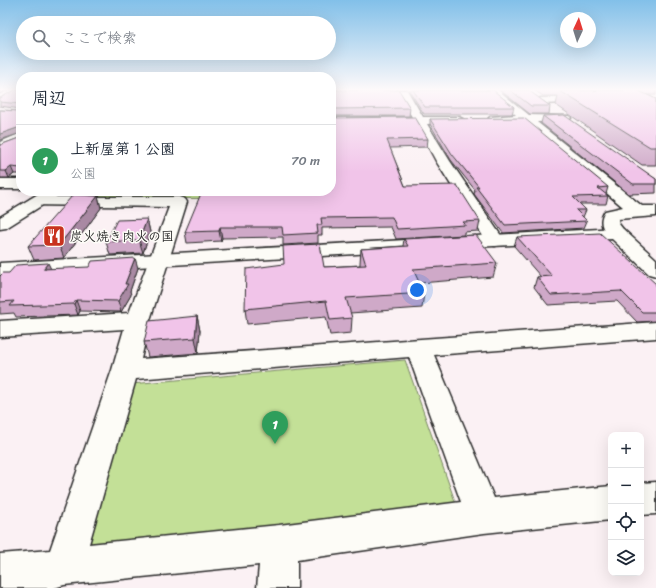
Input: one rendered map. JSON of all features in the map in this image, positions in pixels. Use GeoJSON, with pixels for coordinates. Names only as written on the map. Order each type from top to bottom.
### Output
{"type":"FeatureCollection","features":[{"type":"Feature","properties":{"kind":"street"},"geometry":{"type":"LineString","coordinates":[[336,121],[565,118],[578,128]]}},
{"type":"Feature","properties":{"kind":"street"},"geometry":{"type":"LineString","coordinates":[[525,119],[637,211]]}},
{"type":"Feature","properties":{"kind":"street"},"geometry":{"type":"LineString","coordinates":[[420,120],[443,161],[495,240]]}},
{"type":"Feature","properties":{"kind":"street"},"geometry":{"type":"LineString","coordinates":[[0,147],[16,139]]}},
{"type":"Feature","properties":{"kind":"street"},"geometry":{"type":"LineString","coordinates":[[0,184],[16,188]]}},
{"type":"Feature","properties":{"kind":"street"},"geometry":{"type":"LineString","coordinates":[[0,210],[28,196]]}},
{"type":"Feature","properties":{"kind":"street"},"geometry":{"type":"LineString","coordinates":[[0,224],[32,196]]}},
{"type":"Feature","properties":{"kind":"street"},"geometry":{"type":"LineString","coordinates":[[53,574],[125,370],[138,320],[179,202],[93,196]]}},
{"type":"Feature","properties":{"kind":"street"},"geometry":{"type":"LineString","coordinates":[[656,211],[619,212],[611,215],[609,218],[610,224],[617,233],[656,270]]}},
{"type":"Feature","properties":{"kind":"street"},"geometry":{"type":"LineString","coordinates":[[0,268],[617,233]]}},
{"type":"Feature","properties":{"kind":"street"},"geometry":{"type":"LineString","coordinates":[[0,329],[138,320]]}},
{"type":"Feature","properties":{"kind":"street"},"geometry":{"type":"LineString","coordinates":[[125,370],[656,330]]}},
{"type":"Feature","properties":{"kind":"street"},"geometry":{"type":"LineString","coordinates":[[418,347],[484,516]]}},
{"type":"Feature","properties":{"kind":"street"},"geometry":{"type":"LineString","coordinates":[[644,499],[656,498]]}},
{"type":"Feature","properties":{"kind":"street"},"geometry":{"type":"LineString","coordinates":[[0,574],[53,574],[484,516],[608,503]]}},
{"type":"Feature","properties":{"kind":"street"},"geometry":{"type":"LineString","coordinates":[[277,588],[279,544]]}},
{"type":"Feature","properties":{"kind":"green space"},"geometry":{"type":"Polygon","coordinates":[[[51,196],[319,196],[319,198],[46,199],[51,196]]]}},
{"type":"Feature","properties":{"kind":"green space"},"geometry":{"type":"Polygon","coordinates":[[[405,360],[456,504],[87,548],[131,384],[405,360]]]}},
{"type":"Feature","properties":{"kind":"building"},"geometry":{"type":"Polygon","coordinates":[[[0,117],[16,117],[16,128],[0,134],[0,117]]]}},
{"type":"Feature","properties":{"kind":"building"},"geometry":{"type":"Polygon","coordinates":[[[415,117],[428,139],[387,140],[405,186],[457,185],[480,221],[463,222],[466,225],[397,229],[392,217],[321,218],[322,225],[317,225],[318,233],[283,235],[282,227],[220,227],[219,231],[185,232],[200,196],[336,196],[336,118],[415,117]]]}},
{"type":"Feature","properties":{"kind":"building"},"geometry":{"type":"Polygon","coordinates":[[[545,117],[568,117],[656,179],[656,184],[633,184],[545,117]]]}},
{"type":"Feature","properties":{"kind":"building"},"geometry":{"type":"Polygon","coordinates":[[[602,117],[656,117],[656,147],[650,147],[602,117]]]}},
{"type":"Feature","properties":{"kind":"building"},"geometry":{"type":"Polygon","coordinates":[[[524,118],[608,187],[598,188],[608,196],[573,197],[586,210],[576,210],[587,221],[505,225],[476,187],[479,187],[452,154],[430,119],[524,118]]]}},
{"type":"Feature","properties":{"kind":"building"},"geometry":{"type":"Polygon","coordinates":[[[16,139],[16,168],[11,167],[6,171],[0,171],[0,145],[16,139]]]}},
{"type":"Feature","properties":{"kind":"building"},"geometry":{"type":"Polygon","coordinates":[[[72,196],[98,196],[59,245],[28,246],[72,196]]]}},
{"type":"Feature","properties":{"kind":"building"},"geometry":{"type":"Polygon","coordinates":[[[147,219],[139,240],[106,242],[117,220],[147,219]]]}},
{"type":"Feature","properties":{"kind":"building"},"geometry":{"type":"Polygon","coordinates":[[[600,233],[656,284],[656,312],[642,312],[621,291],[551,295],[537,277],[552,276],[517,237],[600,233]]]}},
{"type":"Feature","properties":{"kind":"building"},"geometry":{"type":"Polygon","coordinates":[[[476,235],[497,263],[413,269],[424,293],[346,298],[352,318],[330,320],[326,301],[245,309],[246,269],[284,264],[283,246],[320,244],[324,267],[366,265],[361,249],[408,246],[404,239],[476,235]]]}},
{"type":"Feature","properties":{"kind":"building"},"geometry":{"type":"Polygon","coordinates":[[[135,258],[125,284],[128,284],[118,301],[76,300],[74,304],[10,306],[14,301],[0,302],[0,276],[3,273],[9,273],[16,265],[48,263],[43,269],[89,267],[92,261],[135,258]]]}},
{"type":"Feature","properties":{"kind":"building"},"geometry":{"type":"Polygon","coordinates":[[[197,316],[195,338],[144,342],[149,321],[197,316]]]}},
{"type":"Feature","properties":{"kind":"place","name":"炭火焼き肉火の国"},"geometry":{"type":"Point","coordinates":[54,236]}},
{"type":"Feature","properties":{"kind":"place","name":"上新屋第１公園"},"geometry":{"type":"Point","coordinates":[275,444]}}]}
